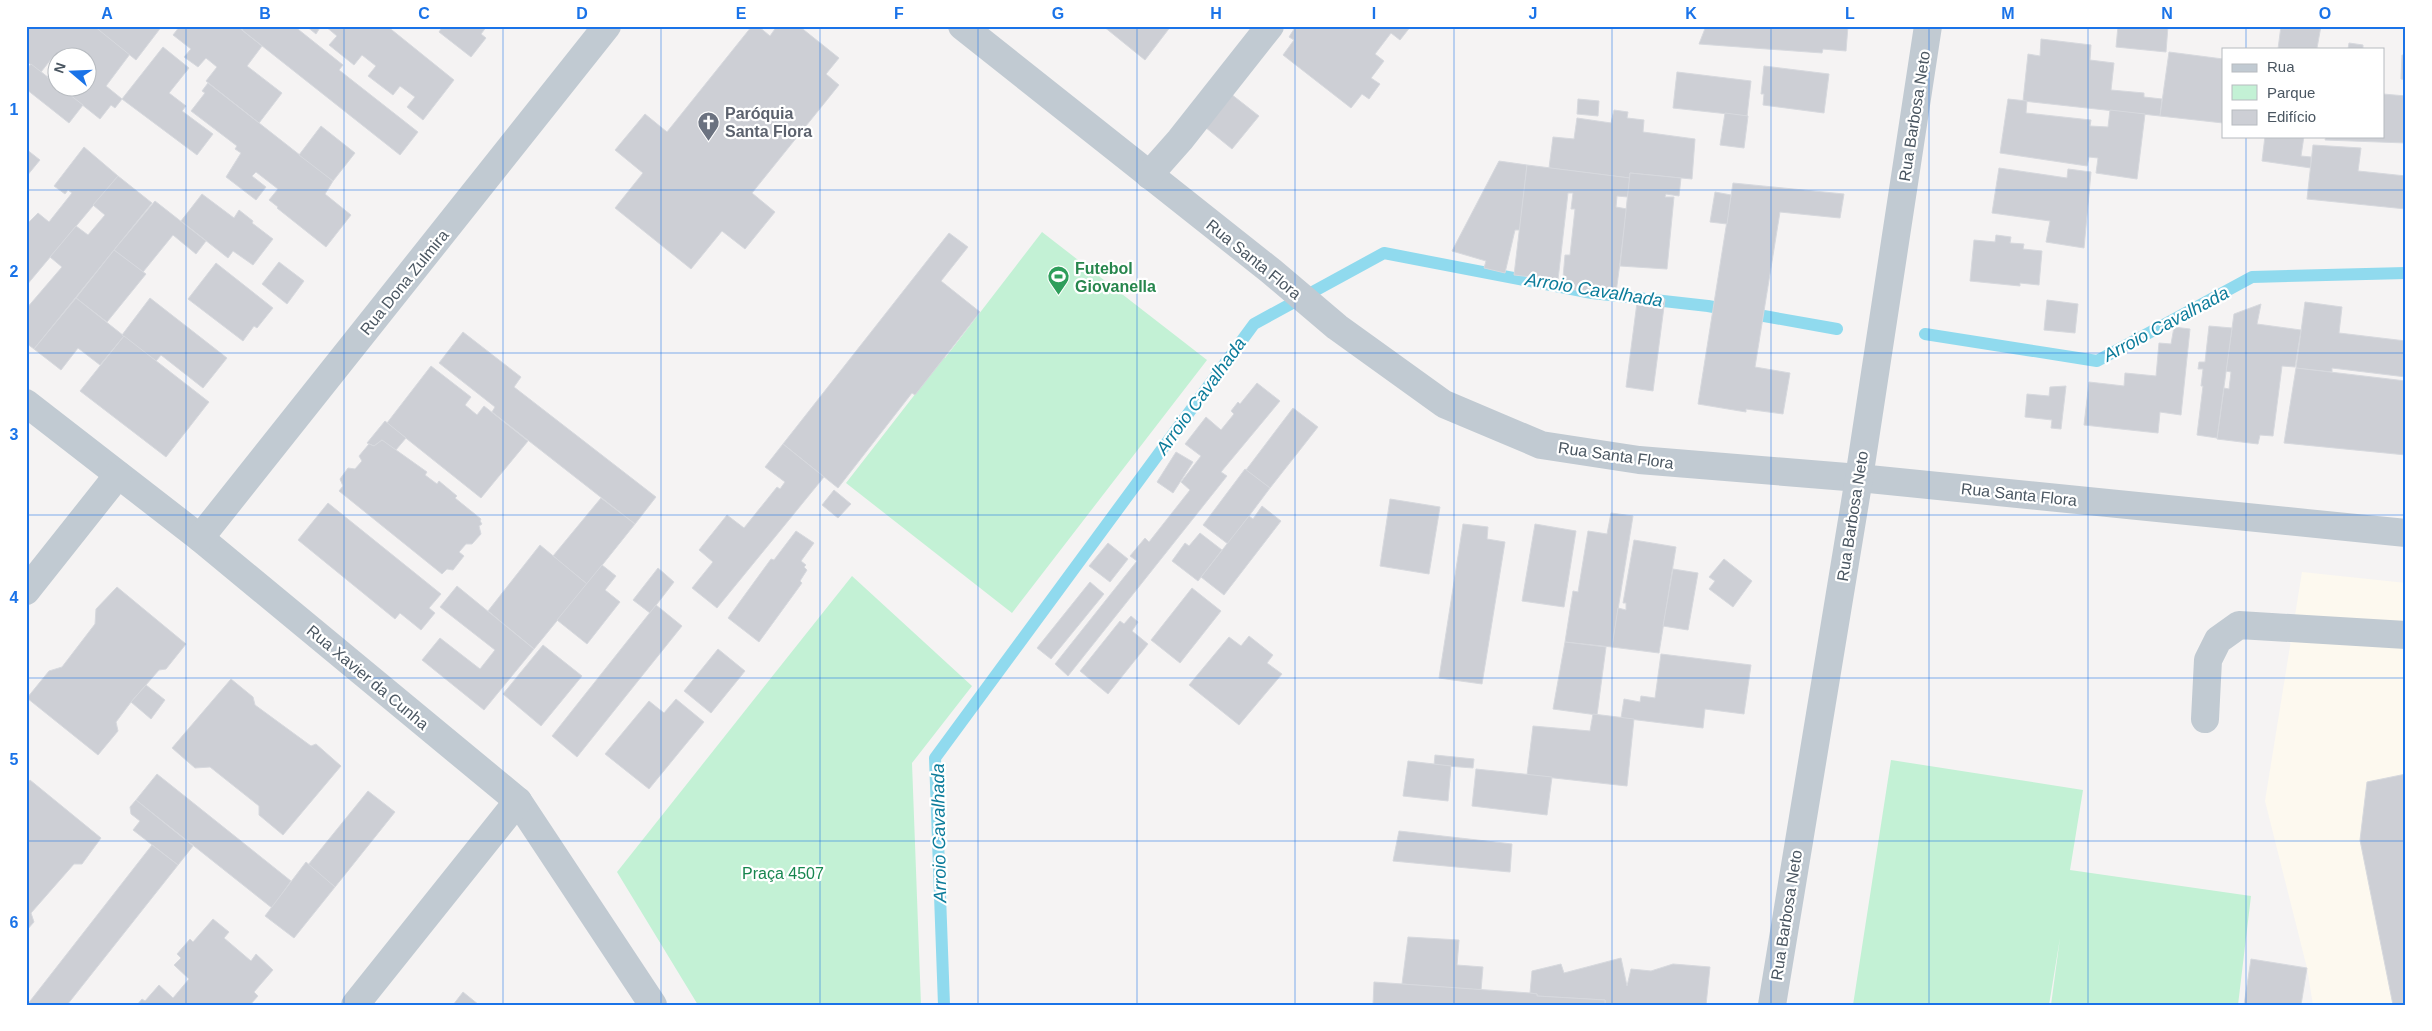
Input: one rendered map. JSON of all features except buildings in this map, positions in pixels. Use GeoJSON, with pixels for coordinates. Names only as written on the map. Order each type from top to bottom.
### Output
{"type":"FeatureCollection","features":[{"type":"Feature","properties":{"kind":"street","name":"Rua Dona Zulmira"},"geometry":{"type":"LineString","coordinates":[[200,538],[607,26]]}},
{"type":"Feature","properties":{"kind":"street","name":"Rua Santa Flora"},"geometry":{"type":"LineString","coordinates":[[962,26],[1271,271],[1337,327],[1444,404],[1541,445],[1639,460],[1859,478],[2406,533]]}},
{"type":"Feature","properties":{"kind":"street"},"geometry":{"type":"LineString","coordinates":[[1149,175],[1180,140],[1270,26]]}},
{"type":"Feature","properties":{"kind":"street","name":"Rua Barbosa Neto"},"geometry":{"type":"LineString","coordinates":[[1772,1005],[1859,478],[1928,26]]}},
{"type":"Feature","properties":{"kind":"street","name":"Rua Xavier da Cunha"},"geometry":{"type":"LineString","coordinates":[[26,403],[200,538],[518,801],[653,1005]]}},
{"type":"Feature","properties":{"kind":"street"},"geometry":{"type":"LineString","coordinates":[[26,591],[118,474]]}},
{"type":"Feature","properties":{"kind":"street"},"geometry":{"type":"LineString","coordinates":[[2205,719],[2208,660],[2218,640],[2239,625],[2406,635]]}},
{"type":"Feature","properties":{"kind":"street"},"geometry":{"type":"LineString","coordinates":[[355,1005],[518,801]]}},
{"type":"Feature","properties":{"kind":"shaded area"},"geometry":{"type":"Polygon","coordinates":[[[2302,572],[2406,583],[2406,1005],[2313,1005],[2307,968],[2265,801],[2302,572]]]}},
{"type":"Feature","properties":{"kind":"green space"},"geometry":{"type":"Polygon","coordinates":[[[1042,232],[1207,360],[1012,613],[846,483],[1042,232]]]}},
{"type":"Feature","properties":{"kind":"green space","name":"Praça 4507"},"geometry":{"type":"Polygon","coordinates":[[[852,576],[972,686],[912,763],[921,1005],[698,1005],[617,872],[852,576]]]}},
{"type":"Feature","properties":{"kind":"green space"},"geometry":{"type":"Polygon","coordinates":[[[1891,760],[2083,790],[2070,870],[2251,896],[2238,1005],[2051,1005],[2060,938],[2049,1005],[1853,1005],[1891,760]]]}},
{"type":"Feature","properties":{"kind":"waterway","name":"Arroio Cavalhada"},"geometry":{"type":"LineString","coordinates":[[944,1005],[935,758],[1254,324],[1384,253],[1592,293],[1708,306],[1837,329]]}},
{"type":"Feature","properties":{"kind":"waterway","name":"Arroio Cavalhada"},"geometry":{"type":"LineString","coordinates":[[1925,334],[2097,361],[2252,277],[2406,273]]}},
{"type":"Feature","properties":{"kind":"place","name":"Paróquia Santa Flora"},"geometry":{"type":"Point","coordinates":[709,141]}},
{"type":"Feature","properties":{"kind":"place","name":"Futebol Giovanella"},"geometry":{"type":"Point","coordinates":[1059,296]}}]}
